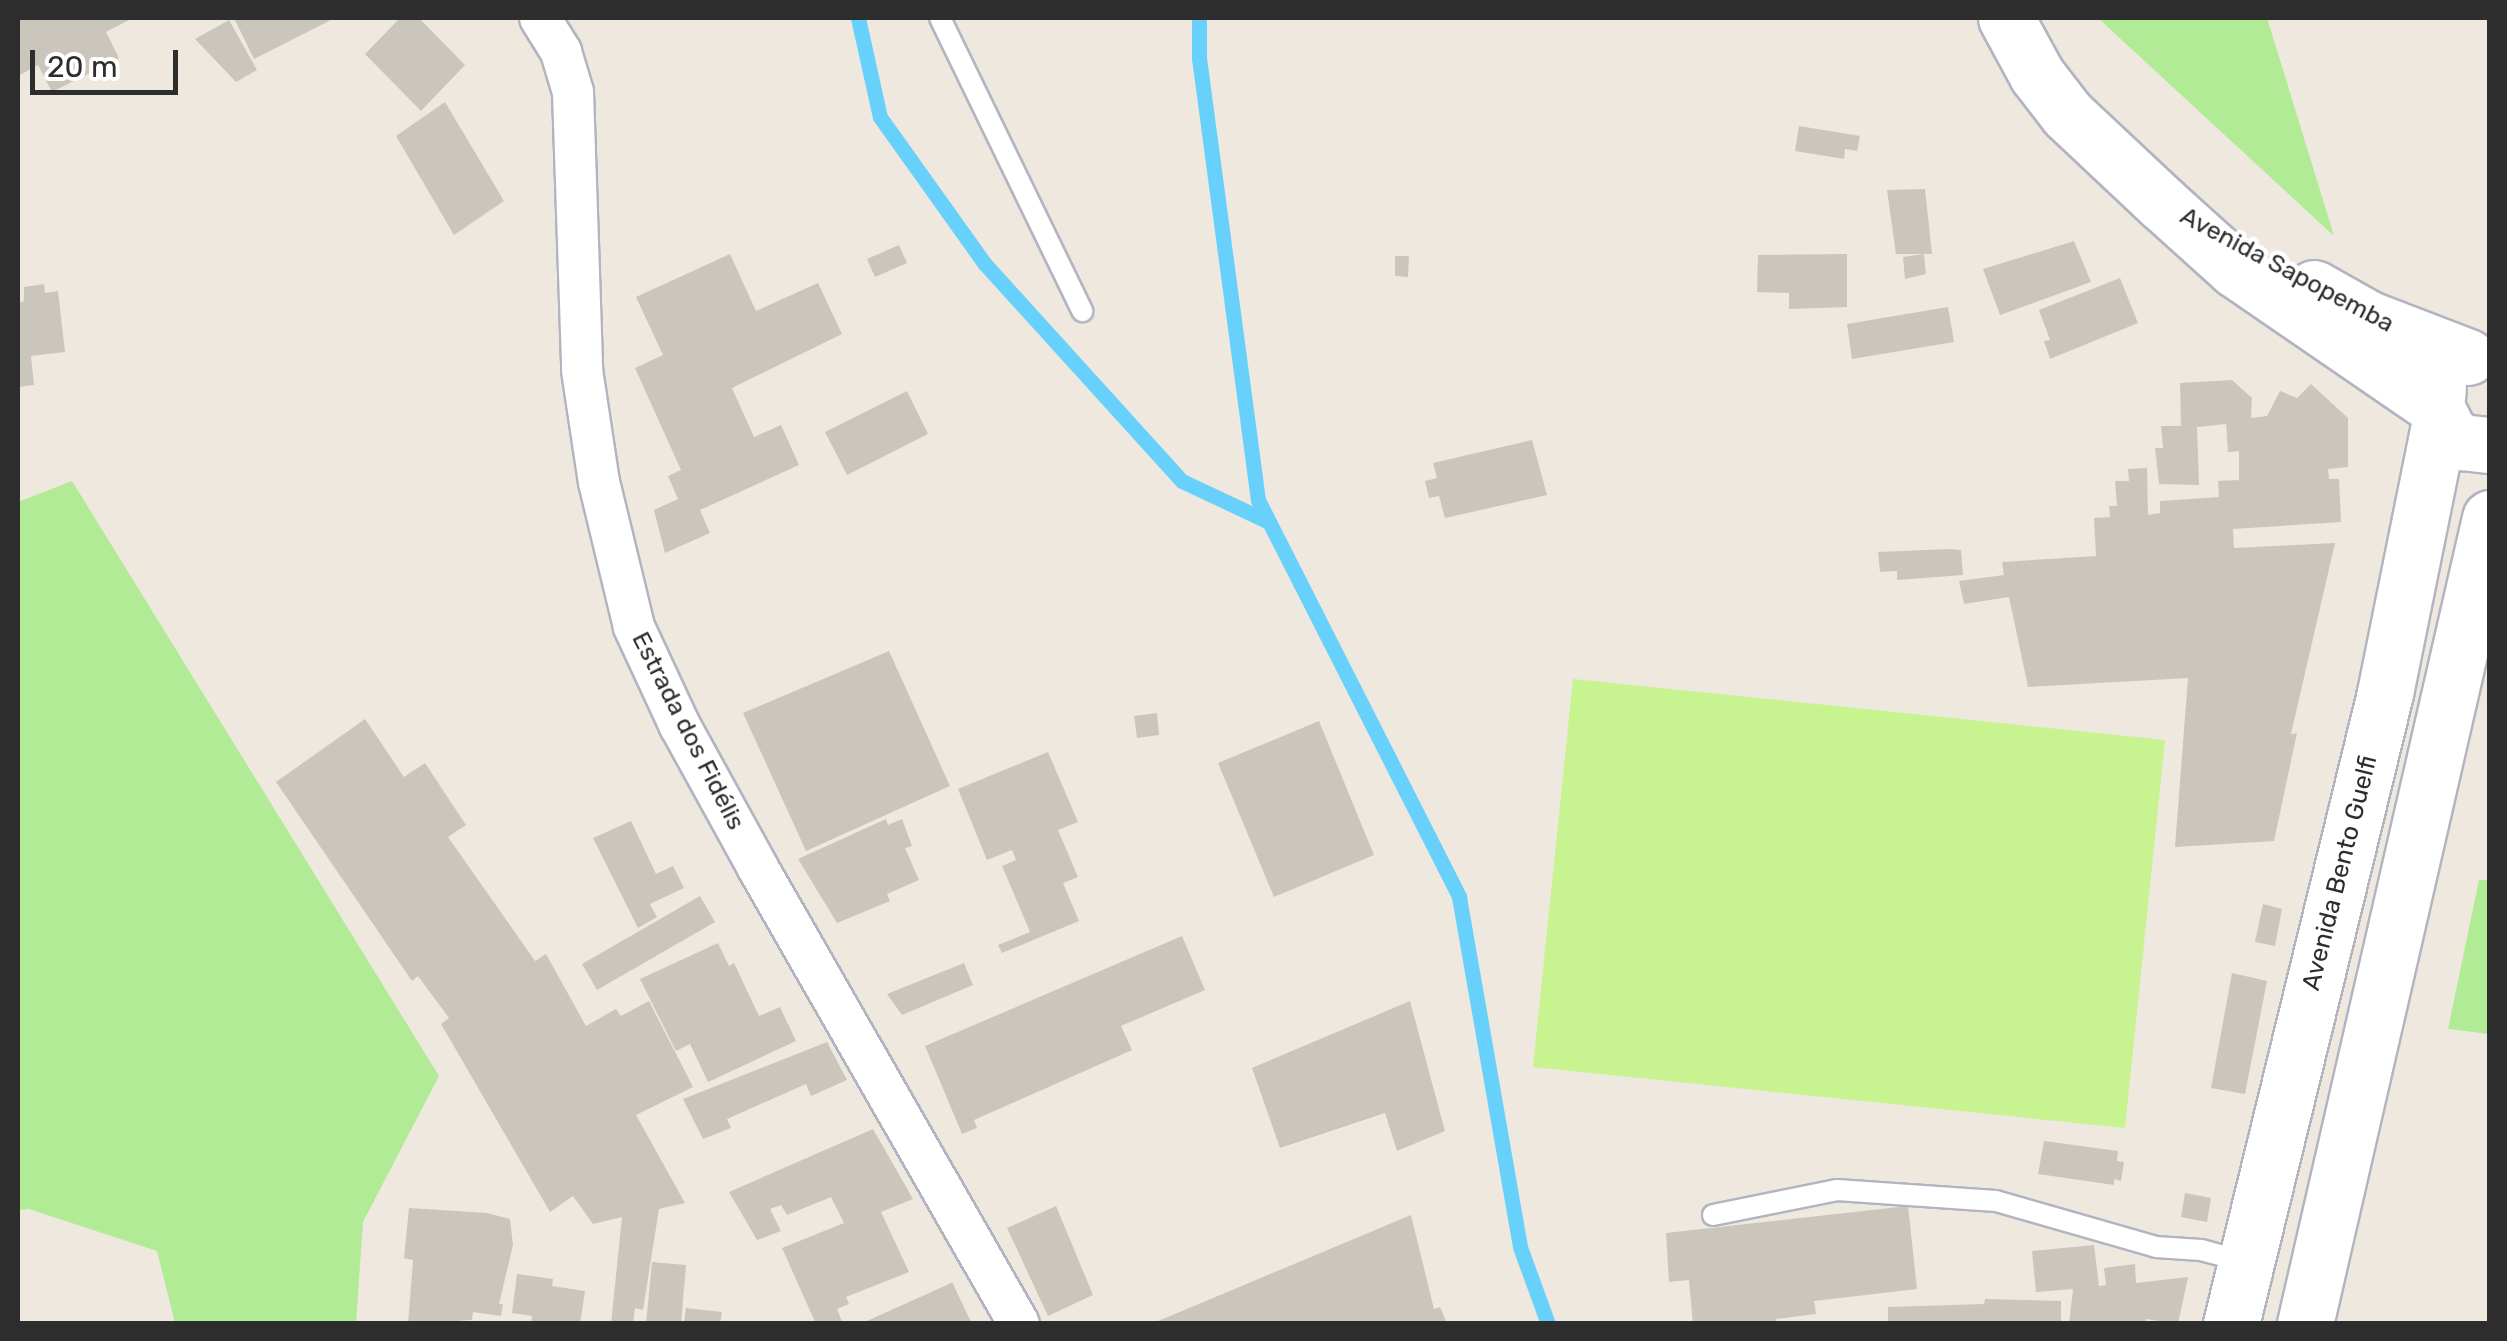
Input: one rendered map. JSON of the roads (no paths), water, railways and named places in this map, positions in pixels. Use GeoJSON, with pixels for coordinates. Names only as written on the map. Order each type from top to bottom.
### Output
{"type":"FeatureCollection","features":[{"type":"Feature","properties":{"kind":"main road","name":"Avenida Sapopemba"},"geometry":{"type":"LineString","coordinates":[[2006,18],[2037,75],[2067,114],[2235,269],[2438,414],[2461,442],[2490,445]]}},
{"type":"Feature","properties":{"kind":"main road","name":"Avenida Sapopemba"},"geometry":{"type":"LineString","coordinates":[[2163,204],[2369,319],[2479,357]]}},
{"type":"Feature","properties":{"kind":"main road","name":"Avenida Bento Guelfi"},"geometry":{"type":"LineString","coordinates":[[2231,1324],[2384,693],[2438,414],[2440,382],[2456,363],[2479,357]]}},
{"type":"Feature","properties":{"kind":"main road"},"geometry":{"type":"LineString","coordinates":[[2305,1324],[2479,621],[2490,518]]}},
{"type":"Feature","properties":{"kind":"street","name":"Estrada dos Fidélis"},"geometry":{"type":"LineString","coordinates":[[540,18],[562,52],[573,92],[582,370],[599,482],[634,626],[680,726],[758,868],[1019,1324]]}},
{"type":"Feature","properties":{"kind":"lane"},"geometry":{"type":"LineString","coordinates":[[940,18],[1082,311]]}},
{"type":"Feature","properties":{"kind":"lane"},"geometry":{"type":"LineString","coordinates":[[1712,1215],[1837,1190],[1996,1201],[2156,1247],[2200,1250],[2244,1262]]}},
{"type":"Feature","properties":{"kind":"waterway"},"geometry":{"type":"LineString","coordinates":[[858,18],[880,117],[985,264],[1182,481],[1269,522]]}},
{"type":"Feature","properties":{"kind":"waterway"},"geometry":{"type":"LineString","coordinates":[[1199,18],[1199,58],[1258,500],[1459,897],[1520,1247],[1548,1324]]}}]}
